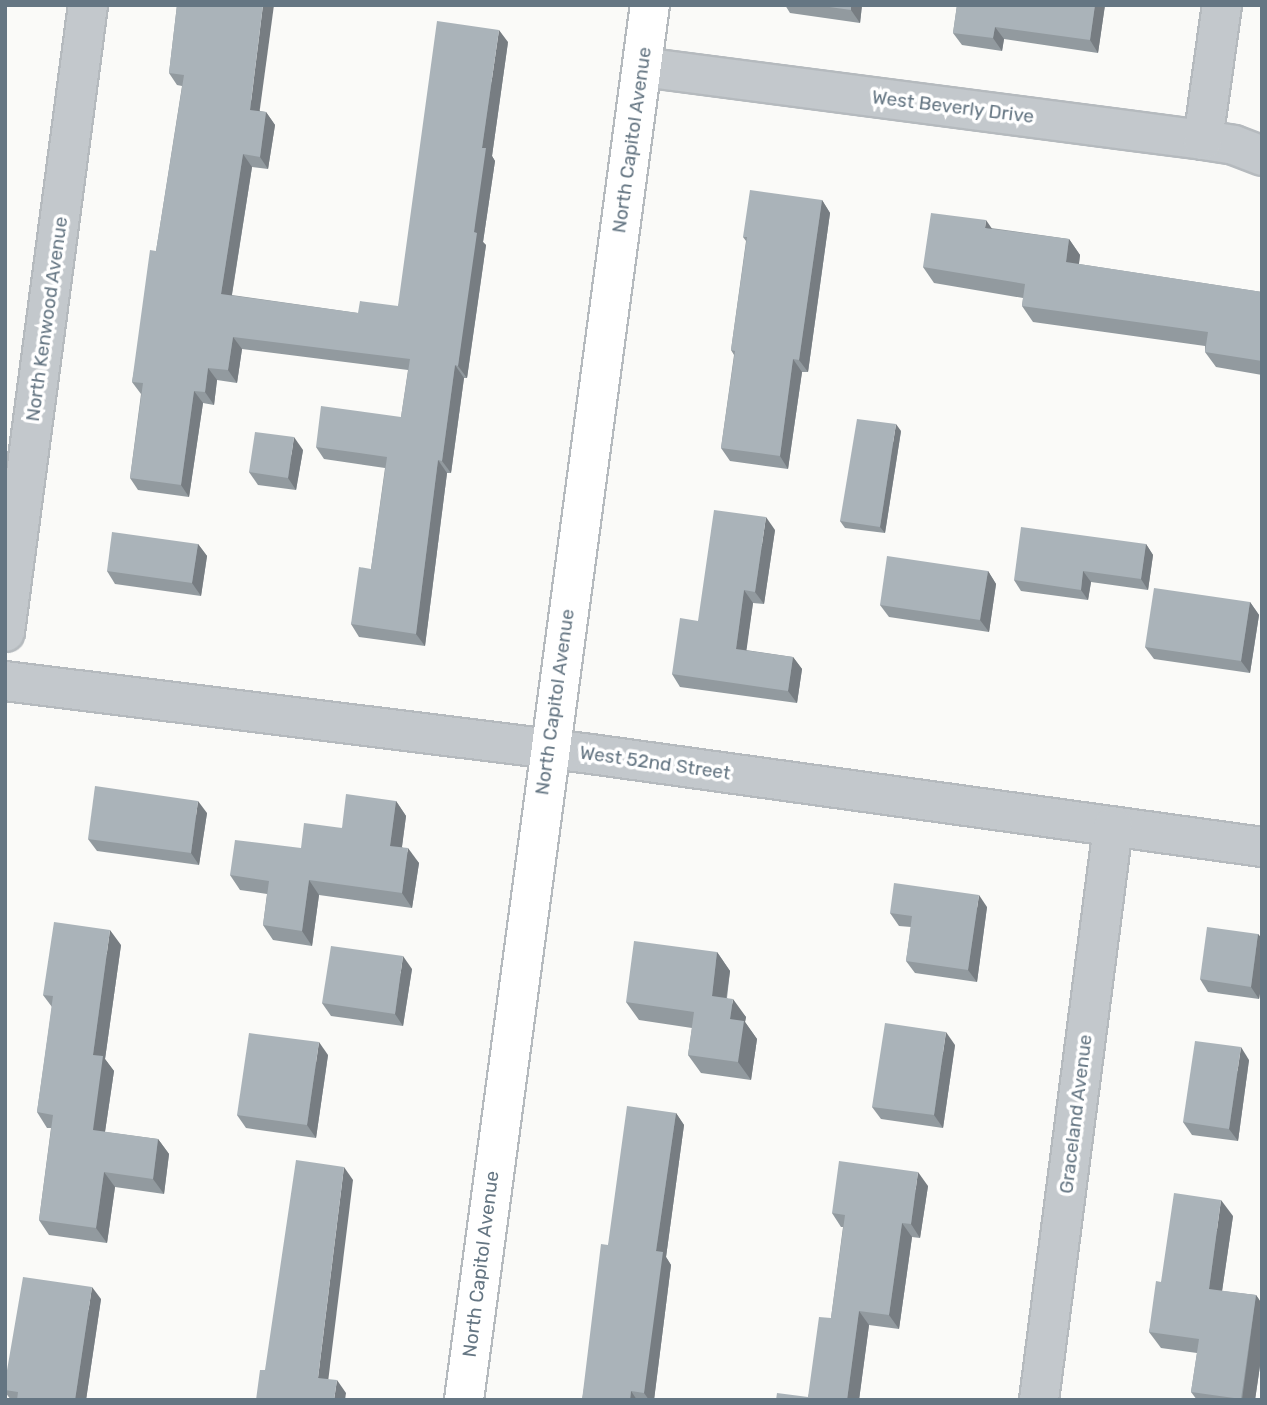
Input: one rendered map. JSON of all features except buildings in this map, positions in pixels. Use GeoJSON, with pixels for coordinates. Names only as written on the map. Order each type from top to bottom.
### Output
{"type":"FeatureCollection","features":[{"type":"Feature","properties":{"kind":"main road","name":"North Capitol Avenue"},"geometry":{"type":"LineString","coordinates":[[464,1400],[548,749],[650,5]]}},
{"type":"Feature","properties":{"kind":"street","name":"North Kenwood Avenue"},"geometry":{"type":"LineString","coordinates":[[5,632],[89,5]]}},
{"type":"Feature","properties":{"kind":"street"},"geometry":{"type":"LineString","coordinates":[[1203,140],[1222,5]]}},
{"type":"Feature","properties":{"kind":"street","name":"West Beverly Drive"},"geometry":{"type":"LineString","coordinates":[[642,67],[1203,140],[1234,145],[1262,156]]}},
{"type":"Feature","properties":{"kind":"street","name":"West 52nd Street"},"geometry":{"type":"LineString","coordinates":[[5,681],[548,749],[1262,847]]}},
{"type":"Feature","properties":{"kind":"street","name":"Graceland Avenue"},"geometry":{"type":"LineString","coordinates":[[1039,1400],[1113,827]]}}]}
